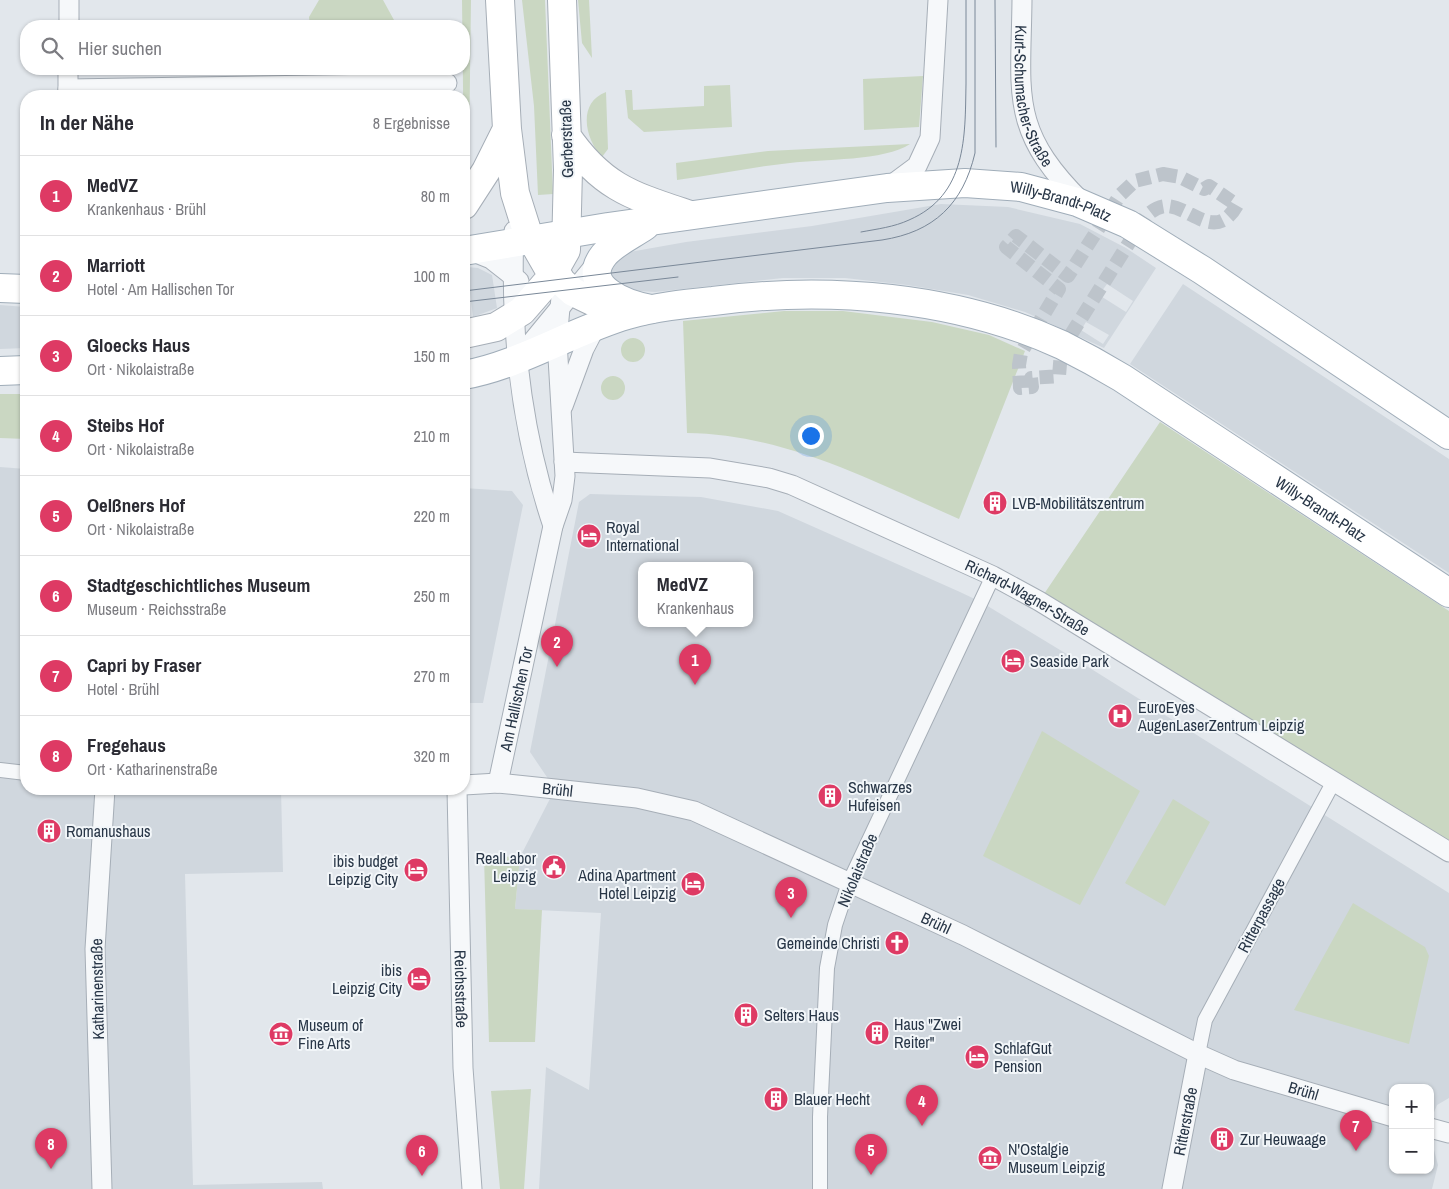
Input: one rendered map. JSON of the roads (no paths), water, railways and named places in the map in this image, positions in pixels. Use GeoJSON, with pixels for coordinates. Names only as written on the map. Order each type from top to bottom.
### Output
{"type":"FeatureCollection","features":[{"type":"Feature","properties":{"kind":"main road"},"geometry":{"type":"LineString","coordinates":[[500,0],[507,129],[521,216],[493,246],[545,307],[596,326],[648,311]]}},
{"type":"Feature","properties":{"kind":"main road","name":"Gerberstraße"},"geometry":{"type":"LineString","coordinates":[[545,307],[566,242],[566,134],[562,0]]}},
{"type":"Feature","properties":{"kind":"main road"},"geometry":{"type":"LineString","coordinates":[[470,196],[486,171],[507,129]]}},
{"type":"Feature","properties":{"kind":"main road"},"geometry":{"type":"LineString","coordinates":[[566,134],[583,158],[609,182],[642,199],[690,215]]}},
{"type":"Feature","properties":{"kind":"main road","name":"Willy-Brandt-Platz"},"geometry":{"type":"LineString","coordinates":[[493,246],[566,242],[609,227],[886,188],[964,183],[1004,185],[1054,195],[1085,205],[1128,224],[1168,248],[1449,435]]}},
{"type":"Feature","properties":{"kind":"main road"},"geometry":{"type":"LineString","coordinates":[[648,311],[628,304],[606,290],[598,275],[599,265],[604,255],[655,220]]}},
{"type":"Feature","properties":{"kind":"main road"},"geometry":{"type":"LineString","coordinates":[[0,288],[20,289]]}},
{"type":"Feature","properties":{"kind":"main road","name":"Willy-Brandt-Platz"},"geometry":{"type":"LineString","coordinates":[[545,307],[600,305],[648,311],[734,298],[822,294],[878,298],[944,308],[998,322],[1040,336],[1090,359],[1122,378],[1449,593]]}},
{"type":"Feature","properties":{"kind":"main road"},"geometry":{"type":"LineString","coordinates":[[470,333],[496,327],[545,307]]}},
{"type":"Feature","properties":{"kind":"main road"},"geometry":{"type":"LineString","coordinates":[[470,374],[518,358],[545,307]]}},
{"type":"Feature","properties":{"kind":"main road"},"geometry":{"type":"LineString","coordinates":[[0,370],[20,370]]}},
{"type":"Feature","properties":{"kind":"street"},"geometry":{"type":"LineString","coordinates":[[69,0],[69,20]]}},
{"type":"Feature","properties":{"kind":"street"},"geometry":{"type":"LineString","coordinates":[[886,188],[908,175],[917,166],[930,138],[938,0]]}},
{"type":"Feature","properties":{"kind":"street","name":"Kurt-Schumacher-Straße"},"geometry":{"type":"LineString","coordinates":[[1022,0],[1021,86],[1022,110],[1026,124],[1043,157],[1054,172],[1085,205]]}},
{"type":"Feature","properties":{"kind":"street"},"geometry":{"type":"LineString","coordinates":[[68,75],[68,90]]}},
{"type":"Feature","properties":{"kind":"street"},"geometry":{"type":"LineString","coordinates":[[281,90],[447,83]]}},
{"type":"Feature","properties":{"kind":"street"},"geometry":{"type":"LineString","coordinates":[[514,275],[486,256],[493,246],[514,275],[545,307]]}},
{"type":"Feature","properties":{"kind":"street"},"geometry":{"type":"LineString","coordinates":[[553,526],[541,490],[525,419],[518,358],[545,307],[604,255]]}},
{"type":"Feature","properties":{"kind":"street","name":"Am Hallischen Tor"},"geometry":{"type":"LineString","coordinates":[[498,783],[553,526],[562,500],[564,462],[560,411],[545,307]]}},
{"type":"Feature","properties":{"kind":"street","name":"Am Hallischen Tor"},"geometry":{"type":"LineString","coordinates":[[560,411],[584,350],[596,326]]}},
{"type":"Feature","properties":{"kind":"street","name":"Richard-Wagner-Straße"},"geometry":{"type":"LineString","coordinates":[[564,462],[710,468],[768,478],[792,485],[993,576],[1062,615],[1449,852]]}},
{"type":"Feature","properties":{"kind":"street","name":"Nikolaistraße"},"geometry":{"type":"LineString","coordinates":[[820,1189],[820,1117],[827,968],[835,925],[849,883],[993,576]]}},
{"type":"Feature","properties":{"kind":"street"},"geometry":{"type":"LineString","coordinates":[[0,770],[20,772]]}},
{"type":"Feature","properties":{"kind":"street","name":"Ritterpassage"},"geometry":{"type":"LineString","coordinates":[[1198,1054],[1205,1020],[1334,781]]}},
{"type":"Feature","properties":{"kind":"street","name":"Brühl"},"geometry":{"type":"LineString","coordinates":[[470,785],[498,783],[637,798],[694,811],[1033,969],[1198,1054],[1234,1070],[1389,1116]]}},
{"type":"Feature","properties":{"kind":"street","name":"Katharinenstraße"},"geometry":{"type":"LineString","coordinates":[[102,1189],[95,949],[105,795]]}},
{"type":"Feature","properties":{"kind":"street","name":"Reichsstraße"},"geometry":{"type":"LineString","coordinates":[[457,795],[463,1068],[472,1189]]}},
{"type":"Feature","properties":{"kind":"street","name":"Ritterstraße"},"geometry":{"type":"LineString","coordinates":[[1172,1189],[1198,1054]]}},
{"type":"Feature","properties":{"kind":"street"},"geometry":{"type":"LineString","coordinates":[[1434,1129],[1449,1133]]}},
{"type":"Feature","properties":{"kind":"tunnel"},"geometry":{"type":"LineString","coordinates":[[1163,174],[1180,177],[1204,189],[1209,186],[1237,205],[1229,216],[1221,221],[1203,220],[1167,206],[1158,208],[1146,216],[1061,352],[1059,376],[1031,378],[1032,387],[1020,388],[1019,365],[1021,353],[1059,289],[1006,247],[1016,236],[1068,276],[1120,195],[1135,181],[1163,174]]}},
{"type":"Feature","properties":{"kind":"tram line"},"geometry":{"type":"LineString","coordinates":[[861,232],[885,228],[909,220],[928,209],[942,196],[952,180],[959,162],[965,124],[966,0]]}},
{"type":"Feature","properties":{"kind":"tram line"},"geometry":{"type":"LineString","coordinates":[[470,290],[882,240],[917,230],[931,222],[944,213],[963,187],[975,153],[975,0]]}},
{"type":"Feature","properties":{"kind":"tram line"},"geometry":{"type":"LineString","coordinates":[[995,0],[996,147]]}},
{"type":"Feature","properties":{"kind":"tram line"},"geometry":{"type":"LineString","coordinates":[[470,301],[678,277]]}},
{"type":"Feature","properties":{"kind":"place","name":"LVB-Mobilitätszentrum"},"geometry":{"type":"Point","coordinates":[995,503]}},
{"type":"Feature","properties":{"kind":"place","name":"Royal International"},"geometry":{"type":"Point","coordinates":[589,536]}},
{"type":"Feature","properties":{"kind":"place","name":"Seaside Park"},"geometry":{"type":"Point","coordinates":[1013,661]}},
{"type":"Feature","properties":{"kind":"place","name":"Marriott"},"geometry":{"type":"Point","coordinates":[557,667]}},
{"type":"Feature","properties":{"kind":"place","name":"MedVZ"},"geometry":{"type":"Point","coordinates":[695,685]}},
{"type":"Feature","properties":{"kind":"place","name":"EuroEyes AugenLaserZentrum Leipzig"},"geometry":{"type":"Point","coordinates":[1120,716]}},
{"type":"Feature","properties":{"kind":"place","name":"Schwarzes Hufeisen"},"geometry":{"type":"Point","coordinates":[830,796]}},
{"type":"Feature","properties":{"kind":"place","name":"Romanushaus"},"geometry":{"type":"Point","coordinates":[49,831]}},
{"type":"Feature","properties":{"kind":"place","name":"RealLabor Leipzig"},"geometry":{"type":"Point","coordinates":[554,867]}},
{"type":"Feature","properties":{"kind":"place","name":"ibis budget Leipzig City"},"geometry":{"type":"Point","coordinates":[416,870]}},
{"type":"Feature","properties":{"kind":"place","name":"Adina Apartment Hotel Leipzig"},"geometry":{"type":"Point","coordinates":[693,884]}},
{"type":"Feature","properties":{"kind":"place","name":"Gloecks Haus"},"geometry":{"type":"Point","coordinates":[791,918]}},
{"type":"Feature","properties":{"kind":"place","name":"Gemeinde Christi"},"geometry":{"type":"Point","coordinates":[897,943]}},
{"type":"Feature","properties":{"kind":"place","name":"ibis Leipzig City"},"geometry":{"type":"Point","coordinates":[419,979]}},
{"type":"Feature","properties":{"kind":"place","name":"Selters Haus"},"geometry":{"type":"Point","coordinates":[746,1015]}},
{"type":"Feature","properties":{"kind":"place","name":"Haus \"Zwei Reiter\""},"geometry":{"type":"Point","coordinates":[877,1033]}},
{"type":"Feature","properties":{"kind":"place","name":"Museum of Fine Arts"},"geometry":{"type":"Point","coordinates":[281,1034]}},
{"type":"Feature","properties":{"kind":"place","name":"SchlafGut Pension"},"geometry":{"type":"Point","coordinates":[977,1057]}},
{"type":"Feature","properties":{"kind":"place","name":"Blauer Hecht"},"geometry":{"type":"Point","coordinates":[776,1099]}},
{"type":"Feature","properties":{"kind":"place","name":"Steibs Hof"},"geometry":{"type":"Point","coordinates":[922,1126]}},
{"type":"Feature","properties":{"kind":"place","name":"Zur Heuwaage"},"geometry":{"type":"Point","coordinates":[1222,1139]}},
{"type":"Feature","properties":{"kind":"place","name":"Capri by Fraser"},"geometry":{"type":"Point","coordinates":[1356,1151]}},
{"type":"Feature","properties":{"kind":"place","name":"N'Ostalgie Museum Leipzig"},"geometry":{"type":"Point","coordinates":[990,1158]}},
{"type":"Feature","properties":{"kind":"place","name":"Fregehaus"},"geometry":{"type":"Point","coordinates":[51,1169]}},
{"type":"Feature","properties":{"kind":"place","name":"Oelßners Hof"},"geometry":{"type":"Point","coordinates":[871,1175]}},
{"type":"Feature","properties":{"kind":"place","name":"Stadtgeschichtliches Museum"},"geometry":{"type":"Point","coordinates":[422,1176]}}]}
